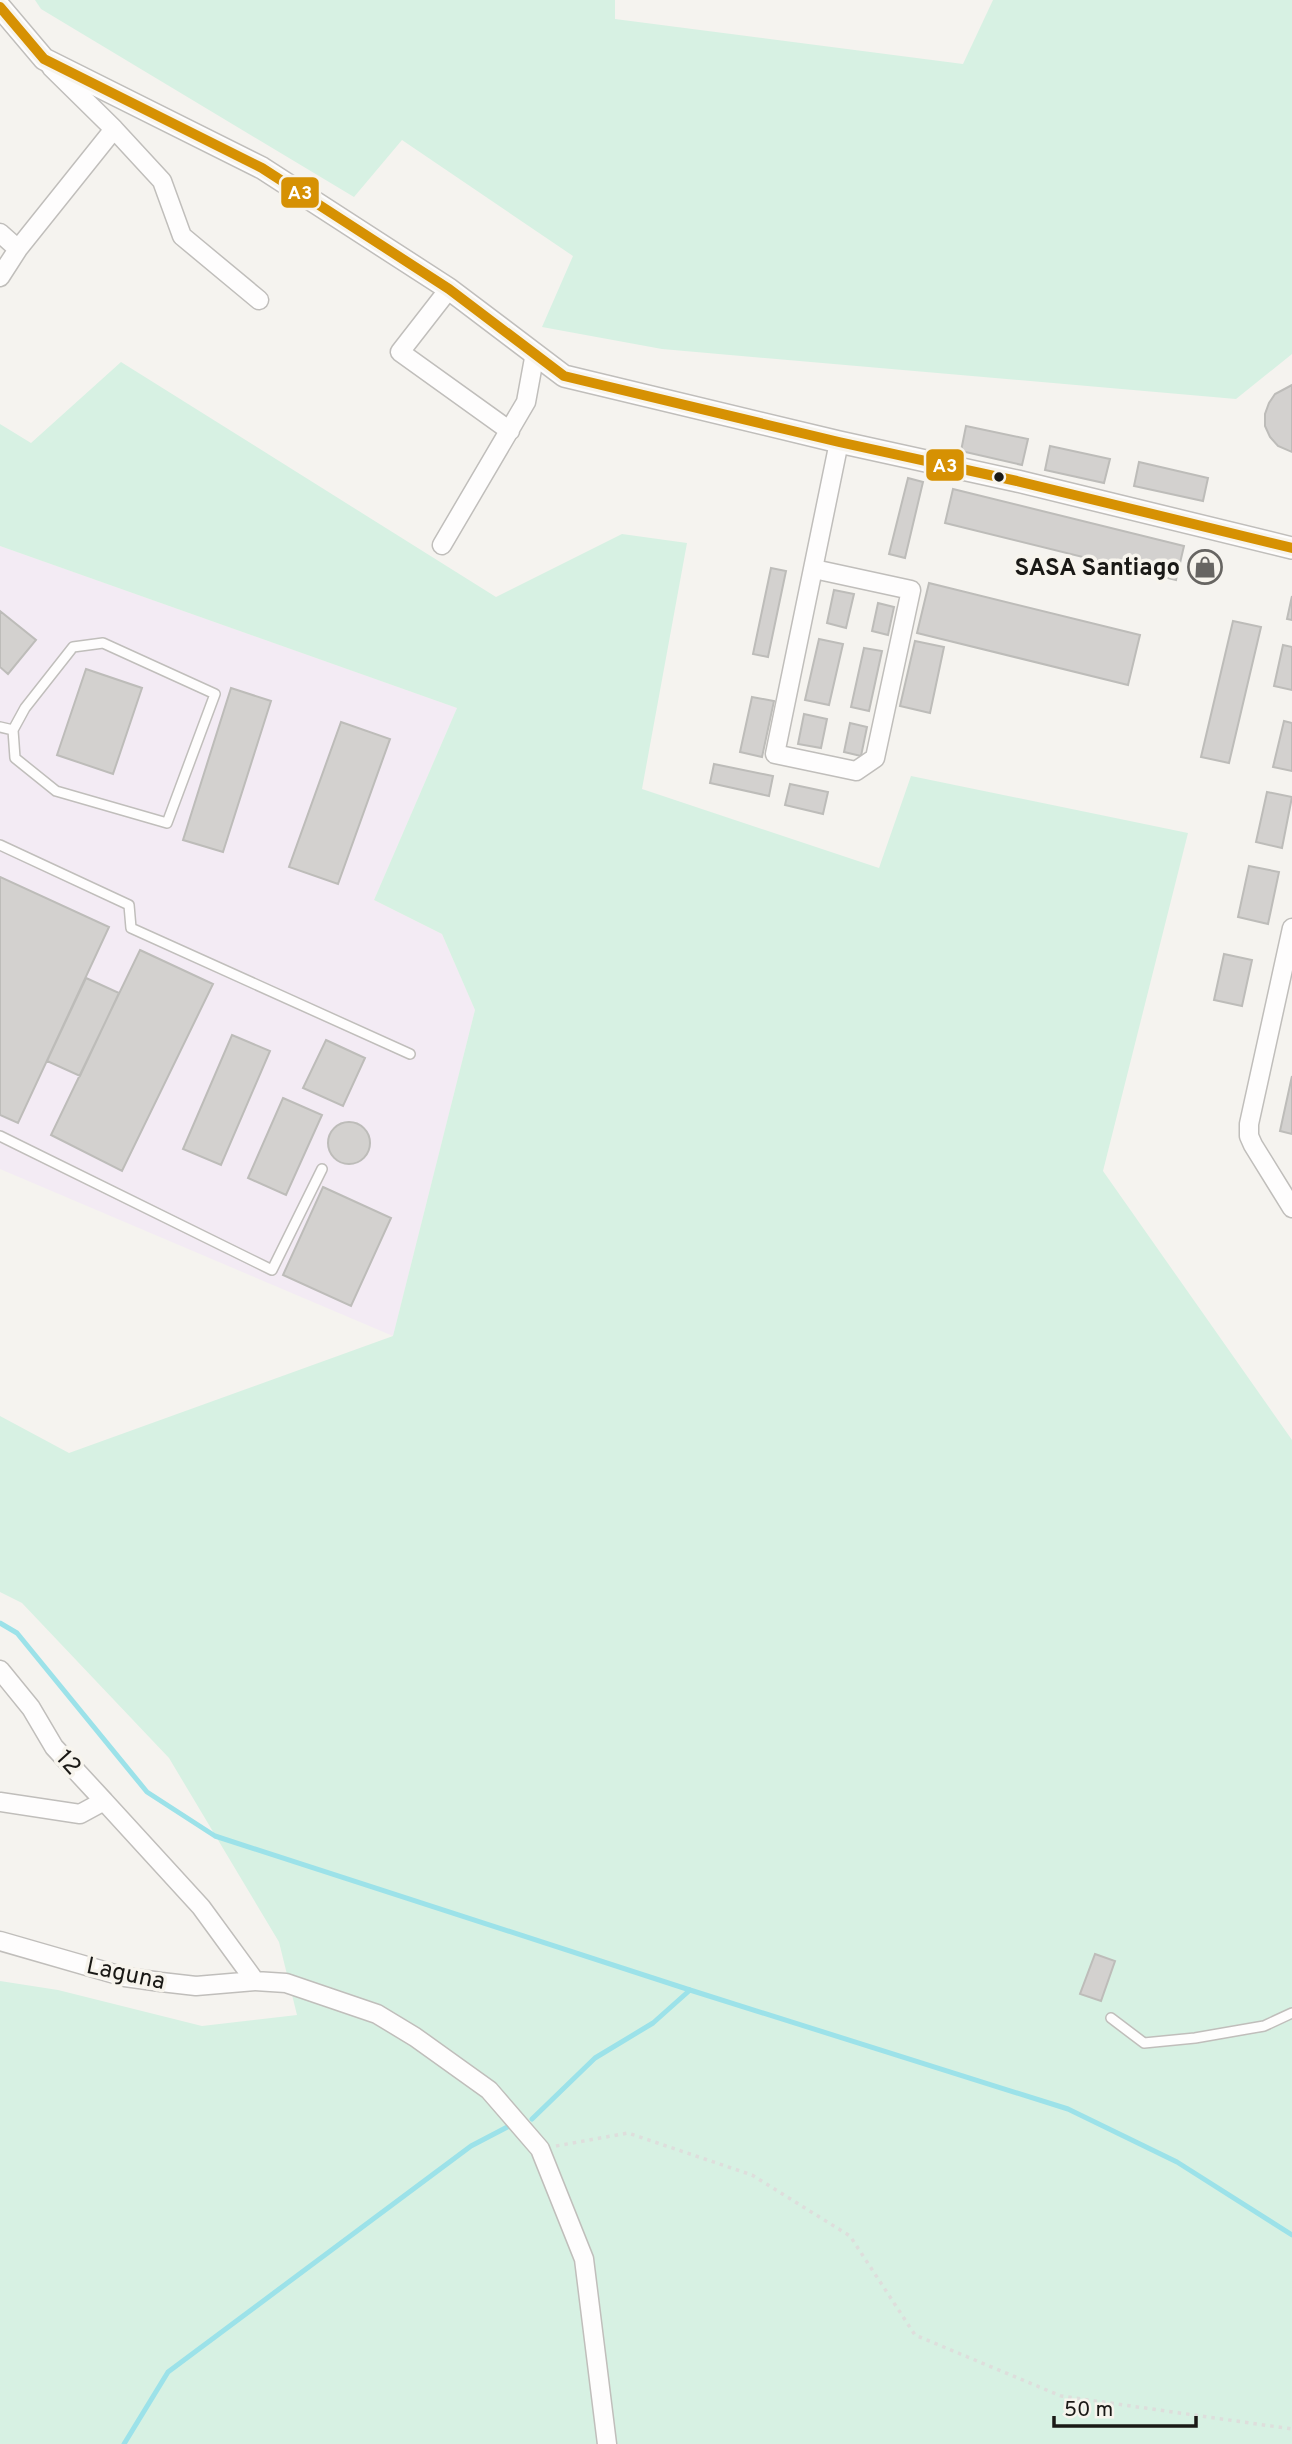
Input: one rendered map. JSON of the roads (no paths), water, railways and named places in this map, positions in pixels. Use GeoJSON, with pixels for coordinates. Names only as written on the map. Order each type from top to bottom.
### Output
{"type":"FeatureCollection","features":[{"type":"Feature","properties":{"kind":"street"},"geometry":{"type":"LineString","coordinates":[[0,7],[44,59],[114,128],[162,181],[182,236],[259,300]]}},
{"type":"Feature","properties":{"kind":"street"},"geometry":{"type":"LineString","coordinates":[[44,59],[262,168],[449,289],[564,376],[1292,548]]}},
{"type":"Feature","properties":{"kind":"street"},"geometry":{"type":"LineString","coordinates":[[0,277],[18,249],[114,128]]}},
{"type":"Feature","properties":{"kind":"street"},"geometry":{"type":"LineString","coordinates":[[0,233],[18,249]]}},
{"type":"Feature","properties":{"kind":"street"},"geometry":{"type":"LineString","coordinates":[[449,289],[400,352],[510,431]]}},
{"type":"Feature","properties":{"kind":"street"},"geometry":{"type":"LineString","coordinates":[[442,545],[526,402],[535,353]]}},
{"type":"Feature","properties":{"kind":"street"},"geometry":{"type":"LineString","coordinates":[[814,569],[911,590],[875,758],[856,771],[775,754],[839,442]]}},
{"type":"Feature","properties":{"kind":"street"},"geometry":{"type":"LineString","coordinates":[[1292,928],[1249,1124],[1249,1136],[1253,1145],[1292,1208]]}},
{"type":"Feature","properties":{"kind":"street","name":"12"},"geometry":{"type":"LineString","coordinates":[[0,1670],[31,1708],[54,1747],[104,1801],[80,1814],[0,1802]]}},
{"type":"Feature","properties":{"kind":"street"},"geometry":{"type":"LineString","coordinates":[[104,1801],[201,1907],[255,1981]]}},
{"type":"Feature","properties":{"kind":"street","name":"Laguna"},"geometry":{"type":"LineString","coordinates":[[0,1941],[125,1976],[161,1982],[196,1986],[255,1981],[286,1983],[377,2014],[415,2037],[489,2090],[540,2149],[584,2259],[607,2444]]}},
{"type":"Feature","properties":{"kind":"lane"},"geometry":{"type":"LineString","coordinates":[[103,643],[215,694],[167,823],[56,791],[15,758],[13,730],[25,708],[73,647],[103,643]]}},
{"type":"Feature","properties":{"kind":"lane"},"geometry":{"type":"LineString","coordinates":[[0,726],[13,730]]}},
{"type":"Feature","properties":{"kind":"lane"},"geometry":{"type":"LineString","coordinates":[[0,845],[129,905],[131,928],[410,1054]]}},
{"type":"Feature","properties":{"kind":"lane"},"geometry":{"type":"LineString","coordinates":[[0,1136],[272,1270],[322,1168]]}},
{"type":"Feature","properties":{"kind":"lane"},"geometry":{"type":"LineString","coordinates":[[1111,2018],[1144,2043],[1195,2038],[1264,2026],[1292,2013]]}},
{"type":"Feature","properties":{"kind":"waterway"},"geometry":{"type":"LineString","coordinates":[[0,1623],[17,1633],[147,1792],[215,1836],[1068,2109],[1177,2162],[1292,2235]]}},
{"type":"Feature","properties":{"kind":"waterway"},"geometry":{"type":"LineString","coordinates":[[532,2119],[595,2058],[653,2023],[690,1990]]}},
{"type":"Feature","properties":{"kind":"waterway"},"geometry":{"type":"LineString","coordinates":[[124,2444],[168,2372],[471,2146],[513,2124]]}},
{"type":"Feature","properties":{"kind":"place","name":"SASA Santiago"},"geometry":{"type":"Point","coordinates":[1205,567]}}]}
